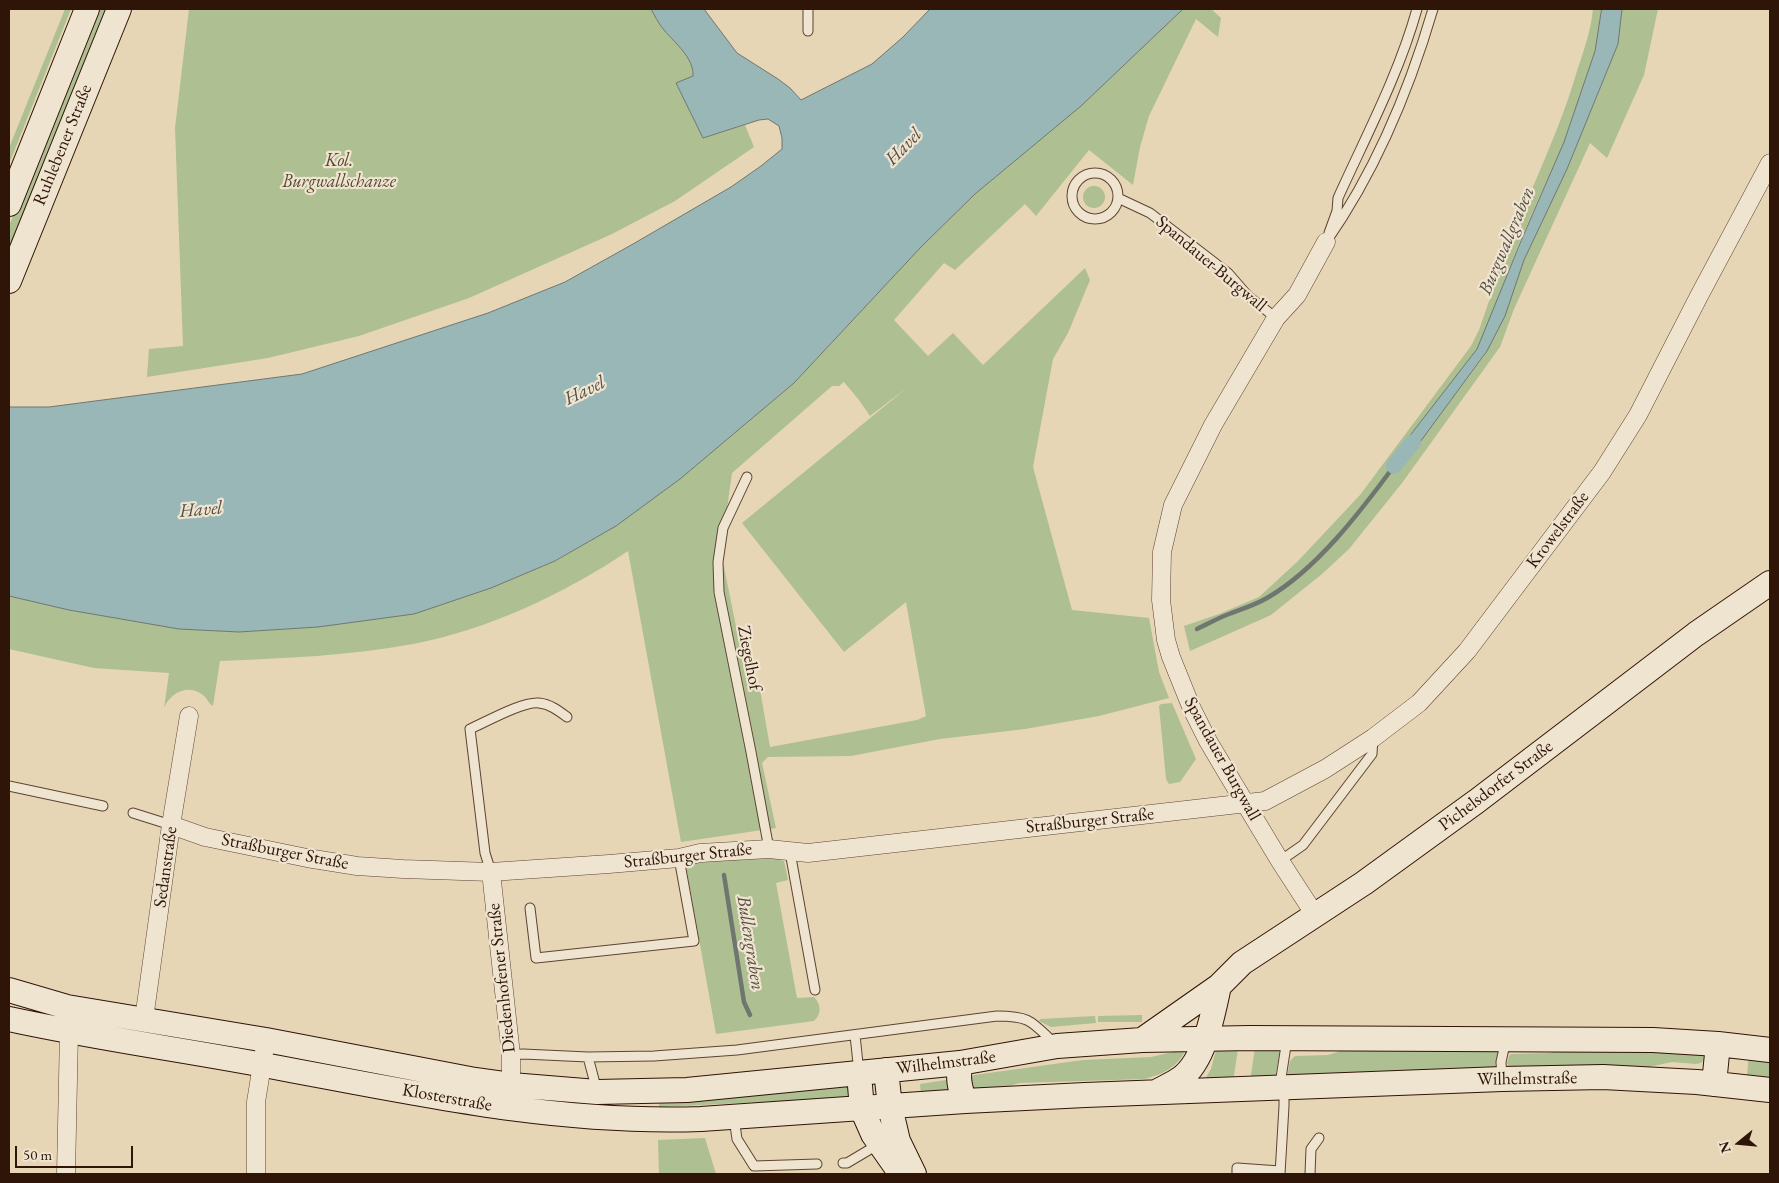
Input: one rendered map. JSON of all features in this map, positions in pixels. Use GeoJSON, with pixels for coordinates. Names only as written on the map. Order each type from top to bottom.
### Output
{"type":"FeatureCollection","features":[{"type":"Feature","properties":{"kind":"main road","name":"Ruhlebener Straße"},"geometry":{"type":"LineString","coordinates":[[9,204],[87,9]]}},
{"type":"Feature","properties":{"kind":"main road","name":"Ruhlebener Straße"},"geometry":{"type":"LineString","coordinates":[[9,281],[119,9]]}},
{"type":"Feature","properties":{"kind":"main road","name":"Pichelsdorfer Straße"},"geometry":{"type":"LineString","coordinates":[[1142,1040],[1219,986],[1242,963],[1364,883],[1469,807],[1696,634],[1770,583]]}},
{"type":"Feature","properties":{"kind":"main road"},"geometry":{"type":"LineString","coordinates":[[1154,1093],[1183,1077],[1192,1066],[1206,1038],[1219,986]]}},
{"type":"Feature","properties":{"kind":"main road","name":"Klosterstraße"},"geometry":{"type":"LineString","coordinates":[[9,990],[67,1007],[266,1040],[511,1085],[597,1092],[687,1090],[886,1070]]}},
{"type":"Feature","properties":{"kind":"main road","name":"Klosterstraße"},"geometry":{"type":"LineString","coordinates":[[9,1019],[69,1032],[496,1107],[604,1119],[658,1121],[734,1118],[890,1107]]}},
{"type":"Feature","properties":{"kind":"main road","name":"Wilhelmstraße"},"geometry":{"type":"LineString","coordinates":[[1770,1050],[1718,1044],[1653,1040],[1206,1038],[1057,1046],[960,1063],[886,1070],[890,1107],[965,1101],[1284,1087],[1603,1077],[1714,1084],[1770,1090]]}},
{"type":"Feature","properties":{"kind":"main road"},"geometry":{"type":"LineString","coordinates":[[1714,1084],[1718,1044]]}},
{"type":"Feature","properties":{"kind":"main road"},"geometry":{"type":"LineString","coordinates":[[960,1063],[958,1079],[965,1101]]}},
{"type":"Feature","properties":{"kind":"main road"},"geometry":{"type":"LineString","coordinates":[[859,1074],[862,1109],[879,1144],[901,1174]]}},
{"type":"Feature","properties":{"kind":"main road"},"geometry":{"type":"LineString","coordinates":[[890,1107],[898,1141],[915,1174]]}},
{"type":"Feature","properties":{"kind":"street","name":"Krowelstraße"},"geometry":{"type":"LineString","coordinates":[[1246,804],[1265,801],[1325,768],[1373,738],[1419,703],[1467,651],[1602,472],[1638,415],[1770,163]]}},
{"type":"Feature","properties":{"kind":"street","name":"Spandauer Burgwall"},"geometry":{"type":"LineString","coordinates":[[1315,915],[1280,861],[1208,741],[1192,709],[1166,640],[1161,600],[1162,552],[1173,505],[1213,425],[1276,318],[1297,295],[1326,242]]}},
{"type":"Feature","properties":{"kind":"street","name":"Sedanstraße"},"geometry":{"type":"LineString","coordinates":[[144,1019],[190,716]]}},
{"type":"Feature","properties":{"kind":"street","name":"Straßburger Straße"},"geometry":{"type":"LineString","coordinates":[[172,825],[205,837],[306,858],[357,866],[403,870],[491,872],[679,858],[700,853],[769,849],[790,852],[818,852],[1246,804]]}},
{"type":"Feature","properties":{"kind":"street","name":"Diedenhofener Straße"},"geometry":{"type":"LineString","coordinates":[[491,872],[511,1055],[511,1085]]}},
{"type":"Feature","properties":{"kind":"street"},"geometry":{"type":"LineString","coordinates":[[66,1174],[69,1032]]}},
{"type":"Feature","properties":{"kind":"street"},"geometry":{"type":"LineString","coordinates":[[256,1174],[255,1106],[266,1040]]}},
{"type":"Feature","properties":{"kind":"lane"},"geometry":{"type":"LineString","coordinates":[[808,9],[808,32]]}},
{"type":"Feature","properties":{"kind":"lane"},"geometry":{"type":"LineString","coordinates":[[1326,242],[1337,211],[1338,198],[1389,86],[1410,35],[1417,9]]}},
{"type":"Feature","properties":{"kind":"lane"},"geometry":{"type":"LineString","coordinates":[[1326,242],[1347,212],[1372,166],[1420,56],[1433,9]]}},
{"type":"Feature","properties":{"kind":"lane"},"geometry":{"type":"LineString","coordinates":[[1093,173],[1101,174],[1114,183],[1118,198],[1112,212],[1106,216],[1092,219],[1086,217],[1075,208],[1072,194],[1074,186],[1079,180],[1093,173]]}},
{"type":"Feature","properties":{"kind":"lane","name":"Spandauer Burgwall"},"geometry":{"type":"LineString","coordinates":[[1118,198],[1150,213],[1228,273],[1248,296],[1276,318]]}},
{"type":"Feature","properties":{"kind":"lane","name":"Ziegelhof"},"geometry":{"type":"LineString","coordinates":[[746,477],[723,528],[718,562],[719,592],[752,752],[769,849]]}},
{"type":"Feature","properties":{"kind":"lane"},"geometry":{"type":"LineString","coordinates":[[491,872],[485,853],[470,729],[527,704],[539,703],[552,706],[567,717]]}},
{"type":"Feature","properties":{"kind":"lane"},"geometry":{"type":"LineString","coordinates":[[1280,861],[1303,845],[1372,754],[1373,738]]}},
{"type":"Feature","properties":{"kind":"lane"},"geometry":{"type":"LineString","coordinates":[[9,786],[103,806]]}},
{"type":"Feature","properties":{"kind":"lane","name":"Straßburger Straße"},"geometry":{"type":"LineString","coordinates":[[133,813],[172,825]]}},
{"type":"Feature","properties":{"kind":"lane"},"geometry":{"type":"LineString","coordinates":[[790,852],[815,990]]}},
{"type":"Feature","properties":{"kind":"lane"},"geometry":{"type":"LineString","coordinates":[[530,908],[536,958],[694,941],[679,858]]}},
{"type":"Feature","properties":{"kind":"lane"},"geometry":{"type":"LineString","coordinates":[[511,1055],[663,1056],[737,1050],[997,1016],[1018,1016],[1031,1021],[1057,1046]]}},
{"type":"Feature","properties":{"kind":"lane"},"geometry":{"type":"LineString","coordinates":[[855,1035],[859,1074]]}},
{"type":"Feature","properties":{"kind":"lane"},"geometry":{"type":"LineString","coordinates":[[1237,1174],[1237,1168],[1280,1173],[1284,1087],[1281,1078],[1287,1039]]}},
{"type":"Feature","properties":{"kind":"lane"},"geometry":{"type":"LineString","coordinates":[[1502,1079],[1501,1062],[1506,1039]]}},
{"type":"Feature","properties":{"kind":"lane"},"geometry":{"type":"LineString","coordinates":[[588,1057],[597,1092]]}},
{"type":"Feature","properties":{"kind":"lane"},"geometry":{"type":"LineString","coordinates":[[734,1118],[737,1139],[754,1166],[817,1164]]}},
{"type":"Feature","properties":{"kind":"lane"},"geometry":{"type":"LineString","coordinates":[[1310,1174],[1311,1149],[1319,1138]]}},
{"type":"Feature","properties":{"kind":"lane"},"geometry":{"type":"LineString","coordinates":[[843,1163],[847,1163],[879,1144]]}},
{"type":"Feature","properties":{"kind":"green space"},"geometry":{"type":"Polygon","coordinates":[[[65,9],[71,9],[9,164],[9,148],[65,9]]]}},
{"type":"Feature","properties":{"kind":"green space"},"geometry":{"type":"Polygon","coordinates":[[[96,9],[111,9],[9,261],[9,226],[96,9]]]}},
{"type":"Feature","properties":{"kind":"green space","name":"Kol. Burgwallschanze"},"geometry":{"type":"Polygon","coordinates":[[[189,9],[651,9],[658,22],[683,51],[690,63],[693,76],[676,83],[703,138],[745,125],[754,147],[675,201],[612,234],[469,298],[359,336],[268,358],[147,377],[149,349],[183,346],[175,128],[189,9]]]}},
{"type":"Feature","properties":{"kind":"green space"},"geometry":{"type":"Polygon","coordinates":[[[1183,9],[1211,9],[1221,18],[1218,37],[1196,19],[1149,116],[1140,147],[1133,185],[1089,150],[1036,216],[1025,204],[955,270],[944,263],[894,320],[928,356],[953,333],[983,365],[1085,268],[1090,280],[1068,333],[1053,359],[1033,467],[1072,610],[1149,618],[1159,672],[1169,698],[1099,716],[1025,729],[940,739],[851,756],[768,757],[762,763],[776,828],[681,842],[628,551],[578,582],[525,608],[470,629],[442,637],[413,644],[341,654],[220,661],[213,706],[197,691],[186,690],[175,694],[164,708],[169,673],[94,668],[9,649],[9,596],[69,610],[179,629],[239,632],[318,627],[414,614],[491,588],[556,561],[616,526],[680,479],[794,383],[921,247],[975,194],[1081,106],[1183,9]],[[844,382],[839,386],[832,386],[732,473],[721,552],[747,681],[759,684],[770,747],[917,720],[926,716],[906,602],[844,652],[742,523],[908,387],[870,416],[844,382]]]}},
{"type":"Feature","properties":{"kind":"green space"},"geometry":{"type":"Polygon","coordinates":[[[1593,9],[1602,9],[1595,51],[1564,142],[1520,241],[1488,325],[1477,349],[1468,362],[1391,459],[1409,456],[1484,356],[1498,330],[1524,260],[1567,169],[1618,44],[1622,9],[1658,9],[1644,75],[1607,158],[1590,143],[1514,309],[1500,347],[1402,483],[1349,549],[1322,574],[1271,615],[1190,651],[1184,626],[1259,597],[1298,561],[1360,495],[1471,346],[1492,297],[1491,290],[1501,262],[1568,99],[1587,40],[1593,9]]]}},
{"type":"Feature","properties":{"kind":"green space"},"geometry":{"type":"Polygon","coordinates":[[[1090,186],[1098,186],[1105,193],[1105,201],[1098,208],[1090,208],[1083,201],[1083,193],[1090,186]]]}},
{"type":"Feature","properties":{"kind":"green space"},"geometry":{"type":"Polygon","coordinates":[[[1172,703],[1196,759],[1180,782],[1169,784],[1166,779],[1159,706],[1172,703]]]}},
{"type":"Feature","properties":{"kind":"green space"},"geometry":{"type":"Polygon","coordinates":[[[764,854],[784,861],[788,880],[776,883],[797,998],[814,997],[819,1006],[819,1012],[814,1021],[716,1034],[686,866],[688,862],[764,854]]]}},
{"type":"Feature","properties":{"kind":"green space"},"geometry":{"type":"Polygon","coordinates":[[[1142,1015],[1142,1022],[1098,1022],[1098,1016],[1142,1015]]]}},
{"type":"Feature","properties":{"kind":"green space"},"geometry":{"type":"Polygon","coordinates":[[[1095,1016],[1096,1023],[1051,1027],[1039,1021],[1040,1019],[1095,1016]]]}},
{"type":"Feature","properties":{"kind":"green space"},"geometry":{"type":"Polygon","coordinates":[[[1255,1048],[1280,1050],[1275,1079],[1250,1081],[1255,1048]]]}},
{"type":"Feature","properties":{"kind":"green space"},"geometry":{"type":"Polygon","coordinates":[[[1565,1048],[1703,1051],[1704,1060],[1696,1064],[1672,1062],[1644,1068],[1509,1067],[1507,1063],[1511,1054],[1550,1053],[1565,1048]]]}},
{"type":"Feature","properties":{"kind":"green space"},"geometry":{"type":"Polygon","coordinates":[[[1238,1049],[1233,1082],[1204,1081],[1211,1069],[1216,1050],[1238,1049]]]}},
{"type":"Feature","properties":{"kind":"green space"},"geometry":{"type":"Polygon","coordinates":[[[1347,1049],[1499,1050],[1495,1069],[1287,1077],[1290,1061],[1295,1056],[1328,1055],[1347,1049]]]}},
{"type":"Feature","properties":{"kind":"green space"},"geometry":{"type":"Polygon","coordinates":[[[1182,1050],[1185,1051],[1182,1057],[1173,1066],[1145,1079],[1019,1083],[998,1090],[971,1091],[970,1078],[974,1075],[1083,1060],[1151,1057],[1182,1050]]]}},
{"type":"Feature","properties":{"kind":"green space"},"geometry":{"type":"Polygon","coordinates":[[[1749,1053],[1770,1056],[1770,1079],[1747,1076],[1749,1053]]]}},
{"type":"Feature","properties":{"kind":"green space"},"geometry":{"type":"Polygon","coordinates":[[[952,1079],[953,1093],[921,1095],[920,1084],[952,1079]]]}},
{"type":"Feature","properties":{"kind":"green space"},"geometry":{"type":"Polygon","coordinates":[[[850,1084],[850,1097],[847,1098],[659,1107],[659,1101],[850,1084]]]}},
{"type":"Feature","properties":{"kind":"green space"},"geometry":{"type":"Polygon","coordinates":[[[705,1138],[716,1174],[659,1174],[658,1140],[705,1138]]]}},
{"type":"Feature","properties":{"kind":"water","name":"Havel"},"geometry":{"type":"Polygon","coordinates":[[[651,9],[704,9],[737,53],[778,79],[801,100],[872,64],[903,37],[930,9],[1183,9],[1081,106],[975,194],[921,247],[794,383],[680,479],[616,526],[555,561],[491,588],[414,614],[318,627],[239,632],[179,629],[69,610],[9,596],[9,407],[49,407],[302,374],[488,313],[565,282],[731,187],[782,149],[779,126],[768,119],[759,120],[703,138],[676,83],[693,76],[690,63],[683,51],[658,22],[651,9]]]}},
{"type":"Feature","properties":{"kind":"water"},"geometry":{"type":"Polygon","coordinates":[[[1602,9],[1622,9],[1618,44],[1567,169],[1524,260],[1505,316],[1487,351],[1409,457],[1391,460],[1477,349],[1564,142],[1595,51],[1602,9]]]}},
{"type":"Feature","properties":{"kind":"waterway","name":"Burgwallgraben"},"geometry":{"type":"LineString","coordinates":[[1394,466],[1413,442]]}},
{"type":"Feature","properties":{"kind":"waterway"},"geometry":{"type":"LineString","coordinates":[[1197,629],[1262,600],[1303,572],[1352,520],[1394,466]]}},
{"type":"Feature","properties":{"kind":"waterway","name":"Bullengraben"},"geometry":{"type":"LineString","coordinates":[[724,875],[744,1002],[750,1015]]}}]}
